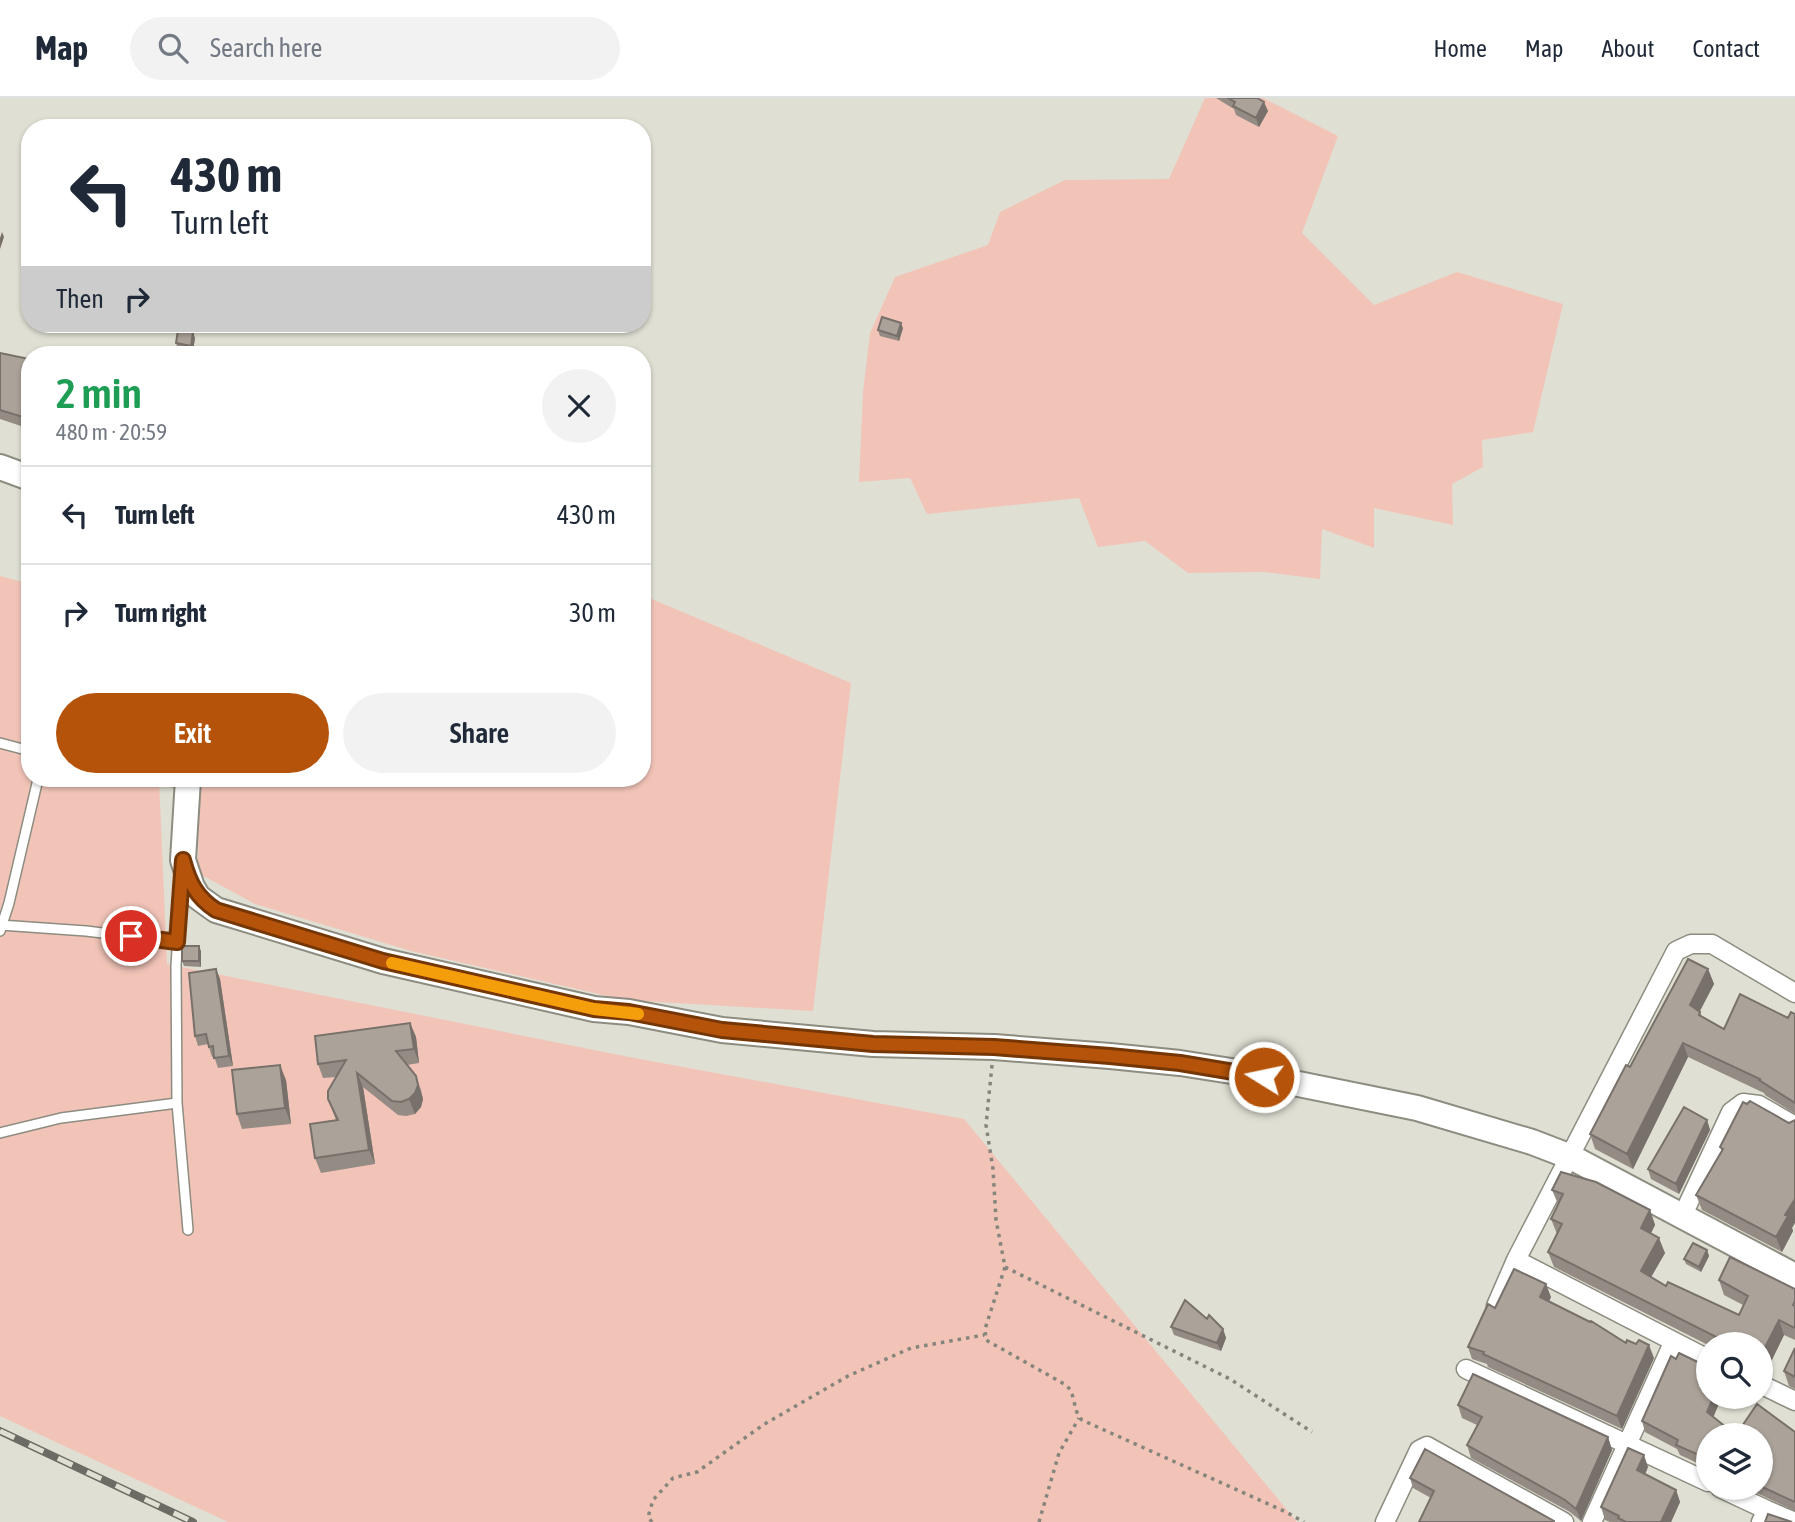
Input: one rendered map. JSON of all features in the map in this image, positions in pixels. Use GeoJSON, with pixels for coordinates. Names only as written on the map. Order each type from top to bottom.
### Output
{"type":"FeatureCollection","features":[{"type":"Feature","properties":{"kind":"street"},"geometry":{"type":"LineString","coordinates":[[0,467],[21,475]]}},
{"type":"Feature","properties":{"kind":"street"},"geometry":{"type":"LineString","coordinates":[[188,787],[183,860],[198,897],[216,910],[383,961],[594,1009],[629,1012],[722,1030],[873,1044],[994,1047],[1180,1063],[1244,1073],[1417,1108],[1532,1142],[1571,1157],[1682,1217],[1792,1268]]}},
{"type":"Feature","properties":{"kind":"street"},"geometry":{"type":"LineString","coordinates":[[1496,1306],[1516,1260],[1676,951],[1691,944],[1712,944],[1795,993]]}},
{"type":"Feature","properties":{"kind":"street"},"geometry":{"type":"LineString","coordinates":[[1682,1217],[1731,1112],[1743,1103],[1759,1105],[1795,1126]]}},
{"type":"Feature","properties":{"kind":"street"},"geometry":{"type":"LineString","coordinates":[[1516,1260],[1696,1354]]}},
{"type":"Feature","properties":{"kind":"street"},"geometry":{"type":"LineString","coordinates":[[1592,1522],[1673,1343]]}},
{"type":"Feature","properties":{"kind":"street"},"geometry":{"type":"LineString","coordinates":[[1466,1369],[1696,1476]]}},
{"type":"Feature","properties":{"kind":"street"},"geometry":{"type":"LineString","coordinates":[[1773,1390],[1795,1401]]}},
{"type":"Feature","properties":{"kind":"street"},"geometry":{"type":"LineString","coordinates":[[1385,1522],[1419,1450],[1427,1446],[1564,1522]]}},
{"type":"Feature","properties":{"kind":"street"},"geometry":{"type":"LineString","coordinates":[[1739,1500],[1764,1516],[1795,1522]]}},
{"type":"Feature","properties":{"kind":"lane"},"geometry":{"type":"LineString","coordinates":[[0,743],[21,749]]}},
{"type":"Feature","properties":{"kind":"lane"},"geometry":{"type":"LineString","coordinates":[[36,787],[1,927],[86,931],[177,942]]}},
{"type":"Feature","properties":{"kind":"lane"},"geometry":{"type":"LineString","coordinates":[[183,860],[177,942],[177,1102],[188,1230]]}},
{"type":"Feature","properties":{"kind":"lane"},"geometry":{"type":"LineString","coordinates":[[0,1133],[61,1118],[177,1102]]}},
{"type":"Feature","properties":{"kind":"path"},"geometry":{"type":"LineString","coordinates":[[984,1335],[1004,1267],[986,1125],[994,1047]]}},
{"type":"Feature","properties":{"kind":"path"},"geometry":{"type":"LineString","coordinates":[[1004,1267],[1230,1379],[1312,1432]]}},
{"type":"Feature","properties":{"kind":"path"},"geometry":{"type":"LineString","coordinates":[[984,1335],[990,1343],[1066,1385],[1073,1393],[1079,1418],[1059,1453],[1039,1522]]}},
{"type":"Feature","properties":{"kind":"path"},"geometry":{"type":"LineString","coordinates":[[652,1522],[648,1517],[653,1500],[673,1478],[697,1472],[763,1424],[848,1376],[911,1348],[984,1335]]}},
{"type":"Feature","properties":{"kind":"path"},"geometry":{"type":"LineString","coordinates":[[1079,1418],[1304,1522]]}},
{"type":"Feature","properties":{"kind":"shaded area"},"geometry":{"type":"Polygon","coordinates":[[[1205,98],[1263,98],[1338,136],[1302,233],[1374,305],[1457,272],[1563,304],[1533,432],[1482,440],[1483,467],[1452,484],[1453,525],[1374,508],[1374,548],[1322,529],[1320,579],[1263,572],[1188,573],[1145,541],[1098,547],[1079,498],[927,514],[910,478],[859,482],[863,392],[870,333],[895,277],[988,245],[1000,212],[1065,180],[1169,179],[1205,98]]]}},
{"type":"Feature","properties":{"kind":"shaded area"},"geometry":{"type":"Polygon","coordinates":[[[0,576],[21,582],[21,787],[159,787],[167,964],[624,1056],[964,1119],[1297,1522],[228,1522],[0,1416],[0,576]]]}},
{"type":"Feature","properties":{"kind":"shaded area"},"geometry":{"type":"Polygon","coordinates":[[[651,599],[851,683],[813,1011],[625,1000],[411,951],[255,904],[198,873],[199,787],[651,787],[651,599]]]}},
{"type":"Feature","properties":{"kind":"building"},"geometry":{"type":"Polygon","coordinates":[[[1228,98],[1257,98],[1264,102],[1256,118],[1233,106],[1235,102],[1228,98]]]}},
{"type":"Feature","properties":{"kind":"building"},"geometry":{"type":"Polygon","coordinates":[[[882,317],[901,323],[897,336],[878,330],[882,317]]]}},
{"type":"Feature","properties":{"kind":"building"},"geometry":{"type":"Polygon","coordinates":[[[178,333],[193,333],[191,346],[176,343],[178,333]]]}},
{"type":"Feature","properties":{"kind":"building"},"geometry":{"type":"Polygon","coordinates":[[[0,353],[21,357],[21,416],[0,410],[0,353]]]}},
{"type":"Feature","properties":{"kind":"building"},"geometry":{"type":"Polygon","coordinates":[[[182,946],[199,946],[199,961],[182,961],[182,946]]]}},
{"type":"Feature","properties":{"kind":"building"},"geometry":{"type":"Polygon","coordinates":[[[1688,959],[1708,969],[1690,1005],[1700,1012],[1699,1015],[1724,1029],[1740,994],[1788,1018],[1791,1012],[1795,1014],[1795,1103],[1760,1079],[1683,1043],[1627,1154],[1590,1134],[1626,1065],[1630,1067],[1688,959]]]}},
{"type":"Feature","properties":{"kind":"building"},"geometry":{"type":"Polygon","coordinates":[[[216,969],[229,1056],[214,1058],[213,1046],[209,1047],[206,1034],[195,1036],[189,973],[216,969]]]}},
{"type":"Feature","properties":{"kind":"building"},"geometry":{"type":"Polygon","coordinates":[[[410,1023],[414,1049],[396,1051],[416,1076],[418,1085],[415,1093],[401,1102],[392,1101],[357,1073],[369,1150],[315,1158],[310,1124],[338,1120],[328,1099],[328,1091],[346,1060],[318,1064],[315,1036],[410,1023]]]}},
{"type":"Feature","properties":{"kind":"building"},"geometry":{"type":"Polygon","coordinates":[[[280,1065],[285,1108],[237,1114],[232,1070],[280,1065]]]}},
{"type":"Feature","properties":{"kind":"building"},"geometry":{"type":"Polygon","coordinates":[[[1750,1101],[1789,1123],[1795,1120],[1795,1199],[1776,1237],[1696,1195],[1723,1149],[1720,1147],[1743,1102],[1747,1104],[1750,1101]]]}},
{"type":"Feature","properties":{"kind":"building"},"geometry":{"type":"Polygon","coordinates":[[[1684,1107],[1707,1120],[1676,1184],[1648,1169],[1684,1107]]]}},
{"type":"Feature","properties":{"kind":"building"},"geometry":{"type":"Polygon","coordinates":[[[1561,1172],[1596,1182],[1650,1210],[1641,1228],[1659,1238],[1641,1271],[1666,1286],[1668,1282],[1739,1315],[1748,1296],[1719,1280],[1730,1257],[1795,1289],[1795,1328],[1779,1320],[1773,1332],[1706,1332],[1548,1252],[1562,1224],[1551,1219],[1563,1194],[1552,1190],[1561,1172]]]}},
{"type":"Feature","properties":{"kind":"building"},"geometry":{"type":"Polygon","coordinates":[[[1693,1243],[1707,1250],[1699,1267],[1684,1259],[1693,1243]]]}},
{"type":"Feature","properties":{"kind":"building"},"geometry":{"type":"Polygon","coordinates":[[[1514,1269],[1546,1284],[1540,1297],[1591,1321],[1626,1343],[1627,1340],[1636,1344],[1639,1340],[1649,1345],[1617,1416],[1483,1354],[1484,1352],[1468,1347],[1488,1304],[1495,1308],[1514,1269]]]}},
{"type":"Feature","properties":{"kind":"building"},"geometry":{"type":"Polygon","coordinates":[[[1185,1300],[1207,1319],[1209,1315],[1223,1329],[1217,1343],[1171,1327],[1185,1300]]]}},
{"type":"Feature","properties":{"kind":"building"},"geometry":{"type":"Polygon","coordinates":[[[1795,1348],[1795,1377],[1784,1371],[1795,1348]]]}},
{"type":"Feature","properties":{"kind":"building"},"geometry":{"type":"Polygon","coordinates":[[[1679,1353],[1696,1361],[1696,1409],[1708,1409],[1707,1412],[1721,1423],[1696,1423],[1696,1454],[1676,1445],[1678,1440],[1642,1421],[1671,1356],[1676,1359],[1679,1353]]]}},
{"type":"Feature","properties":{"kind":"building"},"geometry":{"type":"Polygon","coordinates":[[[1473,1374],[1608,1437],[1576,1509],[1565,1500],[1467,1445],[1482,1417],[1458,1405],[1473,1374]]]}},
{"type":"Feature","properties":{"kind":"building"},"geometry":{"type":"Polygon","coordinates":[[[1754,1409],[1764,1409],[1795,1432],[1795,1502],[1773,1492],[1773,1423],[1744,1423],[1754,1409]]]}},
{"type":"Feature","properties":{"kind":"building"},"geometry":{"type":"Polygon","coordinates":[[[1628,1448],[1644,1455],[1637,1470],[1676,1490],[1661,1522],[1626,1522],[1601,1507],[1628,1448]]]}},
{"type":"Feature","properties":{"kind":"building"},"geometry":{"type":"Polygon","coordinates":[[[1425,1449],[1554,1522],[1419,1522],[1434,1491],[1410,1478],[1425,1449]]]}},
{"type":"Feature","properties":{"kind":"building"},"geometry":{"type":"Polygon","coordinates":[[[1768,1514],[1792,1522],[1765,1522],[1768,1514]]]}},
{"type":"Feature","properties":{"kind":"railway"},"geometry":{"type":"LineString","coordinates":[[0,1431],[193,1522]]}},
{"type":"Feature","properties":{"kind":"slow traffic"},"geometry":{"type":"LineString","coordinates":[[392,963],[594,1009],[638,1014]]}},
{"type":"Feature","properties":{"kind":"route"},"geometry":{"type":"LineString","coordinates":[[131,936],[177,942],[183,860],[198,897],[216,910],[383,961],[594,1009],[629,1012],[722,1030],[873,1044],[994,1047],[1110,1056],[1180,1063],[1264,1077]]}}]}
